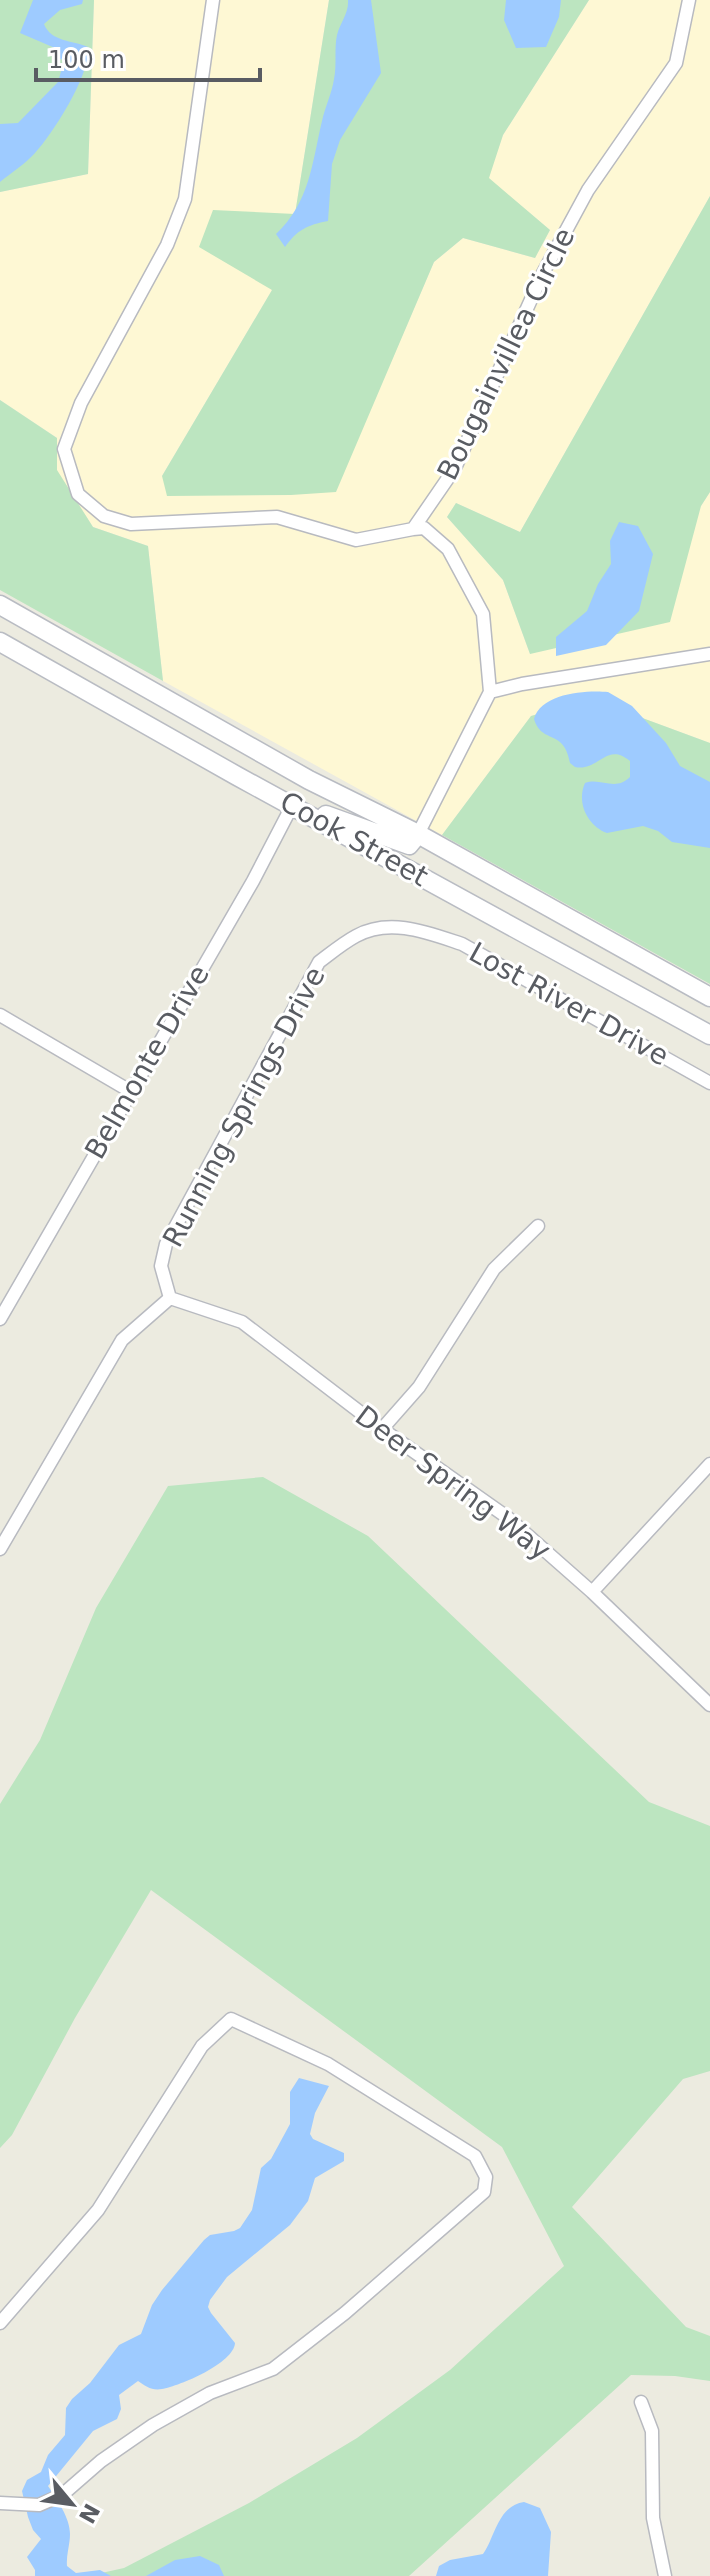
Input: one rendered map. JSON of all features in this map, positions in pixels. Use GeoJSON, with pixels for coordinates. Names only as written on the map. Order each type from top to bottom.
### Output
{"type":"FeatureCollection","features":[{"type":"Feature","properties":{"kind":"main road","name":"Cook Street"},"geometry":{"type":"LineString","coordinates":[[0,605],[309,780],[418,834],[710,997]]}},
{"type":"Feature","properties":{"kind":"main road"},"geometry":{"type":"LineString","coordinates":[[0,618],[36,638],[93,657]]}},
{"type":"Feature","properties":{"kind":"main road","name":"Cook Street"},"geometry":{"type":"LineString","coordinates":[[0,642],[237,776],[710,1035]]}},
{"type":"Feature","properties":{"kind":"main road"},"geometry":{"type":"LineString","coordinates":[[293,804],[409,845],[418,834]]}},
{"type":"Feature","properties":{"kind":"street"},"geometry":{"type":"LineString","coordinates":[[213,0],[185,199],[167,245],[81,403],[64,449],[78,494],[104,516],[131,524],[277,517],[356,540],[424,528],[448,549],[483,614],[490,692],[418,834]]}},
{"type":"Feature","properties":{"kind":"street","name":"Bougainvillea Circle"},"geometry":{"type":"LineString","coordinates":[[413,529],[455,468],[543,273],[588,190],[676,63],[689,0]]}},
{"type":"Feature","properties":{"kind":"street"},"geometry":{"type":"LineString","coordinates":[[490,692],[522,684],[710,654]]}},
{"type":"Feature","properties":{"kind":"street","name":"Belmonte Drive"},"geometry":{"type":"LineString","coordinates":[[0,1319],[253,881],[293,804]]}},
{"type":"Feature","properties":{"kind":"street","name":"Running Springs Drive"},"geometry":{"type":"LineString","coordinates":[[170,1298],[161,1266],[166,1244],[319,962],[358,934],[392,926],[424,931]]}},
{"type":"Feature","properties":{"kind":"street","name":"Lost River Drive"},"geometry":{"type":"LineString","coordinates":[[424,931],[462,944],[710,1083]]}},
{"type":"Feature","properties":{"kind":"street"},"geometry":{"type":"LineString","coordinates":[[0,1015],[130,1091]]}},
{"type":"Feature","properties":{"kind":"street"},"geometry":{"type":"LineString","coordinates":[[382,1429],[419,1387],[494,1269],[538,1226]]}},
{"type":"Feature","properties":{"kind":"street"},"geometry":{"type":"LineString","coordinates":[[0,1549],[122,1340],[170,1298]]}},
{"type":"Feature","properties":{"kind":"street","name":"Deer Spring Way"},"geometry":{"type":"LineString","coordinates":[[170,1298],[242,1322],[382,1429],[507,1517],[592,1592],[710,1705]]}},
{"type":"Feature","properties":{"kind":"street"},"geometry":{"type":"LineString","coordinates":[[592,1592],[710,1464]]}},
{"type":"Feature","properties":{"kind":"street"},"geometry":{"type":"LineString","coordinates":[[0,2323],[98,2210],[202,2046],[231,2019],[328,2064],[475,2156],[486,2177],[484,2192],[345,2313],[273,2369],[210,2393],[153,2425],[101,2461],[62,2495],[39,2505],[0,2503]]}},
{"type":"Feature","properties":{"kind":"street"},"geometry":{"type":"LineString","coordinates":[[641,2402],[652,2431],[653,2518],[665,2576]]}},
{"type":"Feature","properties":{"kind":"shaded area"},"geometry":{"type":"Polygon","coordinates":[[[94,0],[329,0],[295,214],[272,290],[162,476],[335,492],[434,262],[463,238],[535,258],[550,230],[488,178],[503,135],[589,0],[710,0],[710,196],[520,532],[456,503],[447,517],[503,580],[530,654],[701,506],[710,492],[710,743],[591,699],[531,716],[442,835],[163,681],[148,546],[93,527],[56,470],[57,438],[0,400],[0,192],[88,174],[94,0]]]}},
{"type":"Feature","properties":{"kind":"green space"},"geometry":{"type":"Polygon","coordinates":[[[0,0],[94,0],[88,174],[0,192],[0,0]]]}},
{"type":"Feature","properties":{"kind":"green space"},"geometry":{"type":"Polygon","coordinates":[[[329,0],[589,0],[503,135],[489,178],[550,230],[535,258],[463,238],[434,262],[336,492],[167,496],[162,476],[272,290],[199,247],[213,210],[295,214],[329,0]]]}},
{"type":"Feature","properties":{"kind":"green space"},"geometry":{"type":"Polygon","coordinates":[[[710,196],[710,492],[701,506],[670,622],[530,654],[503,580],[447,517],[456,503],[520,532],[710,196]]]}},
{"type":"Feature","properties":{"kind":"green space"},"geometry":{"type":"Polygon","coordinates":[[[0,400],[57,438],[57,470],[93,527],[148,546],[163,681],[0,590],[0,400]]]}},
{"type":"Feature","properties":{"kind":"green space"},"geometry":{"type":"Polygon","coordinates":[[[591,699],[710,743],[710,984],[442,835],[531,716],[591,699]]]}},
{"type":"Feature","properties":{"kind":"green space"},"geometry":{"type":"Polygon","coordinates":[[[263,1477],[368,1536],[649,1802],[710,1826],[710,2071],[683,2079],[572,2207],[686,2327],[710,2336],[710,2381],[631,2375],[409,2576],[88,2576],[124,2568],[249,2503],[357,2438],[450,2370],[564,2266],[502,2147],[151,1890],[75,2018],[12,2135],[0,2148],[0,1804],[40,1740],[96,1608],[168,1486],[263,1477]]]}},
{"type":"Feature","properties":{"kind":"water"},"geometry":{"type":"Polygon","coordinates":[[[33,0],[83,0],[82,4],[60,10],[44,24],[57,37],[88,47],[88,58],[78,87],[43,144],[0,182],[0,124],[18,123],[58,82],[64,61],[57,57],[55,48],[20,33],[33,0]]]}},
{"type":"Feature","properties":{"kind":"water"},"geometry":{"type":"Polygon","coordinates":[[[348,0],[371,0],[381,73],[340,140],[332,164],[328,221],[303,229],[285,247],[276,234],[296,209],[308,181],[333,84],[337,35],[348,0]]]}},
{"type":"Feature","properties":{"kind":"water"},"geometry":{"type":"Polygon","coordinates":[[[506,0],[561,0],[559,17],[546,47],[516,48],[504,20],[506,0]]]}},
{"type":"Feature","properties":{"kind":"water"},"geometry":{"type":"Polygon","coordinates":[[[619,522],[638,526],[653,554],[639,611],[606,645],[556,656],[556,637],[587,611],[598,584],[611,564],[610,541],[619,522]]]}},
{"type":"Feature","properties":{"kind":"water"},"geometry":{"type":"Polygon","coordinates":[[[608,692],[632,706],[666,743],[680,766],[710,782],[710,848],[672,842],[658,831],[643,826],[607,833],[589,819],[582,798],[585,783],[613,784],[624,781],[630,777],[630,761],[615,754],[590,765],[575,767],[570,763],[563,745],[542,732],[534,719],[545,704],[565,695],[608,692]]]}},
{"type":"Feature","properties":{"kind":"water"},"geometry":{"type":"Polygon","coordinates":[[[299,2078],[329,2086],[315,2113],[310,2134],[313,2139],[344,2153],[344,2161],[315,2178],[308,2201],[290,2225],[227,2277],[210,2300],[208,2307],[211,2313],[235,2343],[226,2358],[205,2372],[170,2387],[155,2389],[138,2381],[119,2395],[121,2409],[117,2419],[93,2431],[48,2486],[68,2522],[67,2566],[76,2573],[100,2570],[111,2576],[35,2576],[27,2557],[41,2539],[28,2517],[22,2491],[27,2480],[41,2472],[48,2455],[65,2435],[66,2408],[72,2399],[90,2383],[119,2345],[141,2334],[152,2305],[162,2290],[204,2240],[210,2235],[240,2228],[252,2210],[261,2168],[271,2159],[290,2124],[290,2092],[299,2078]]]}},
{"type":"Feature","properties":{"kind":"water"},"geometry":{"type":"Polygon","coordinates":[[[524,2502],[540,2508],[551,2532],[548,2576],[436,2576],[439,2566],[450,2560],[483,2554],[503,2515],[508,2509],[524,2502]]]}},
{"type":"Feature","properties":{"kind":"water"},"geometry":{"type":"Polygon","coordinates":[[[200,2556],[219,2565],[224,2576],[146,2576],[175,2560],[200,2556]]]}}]}
